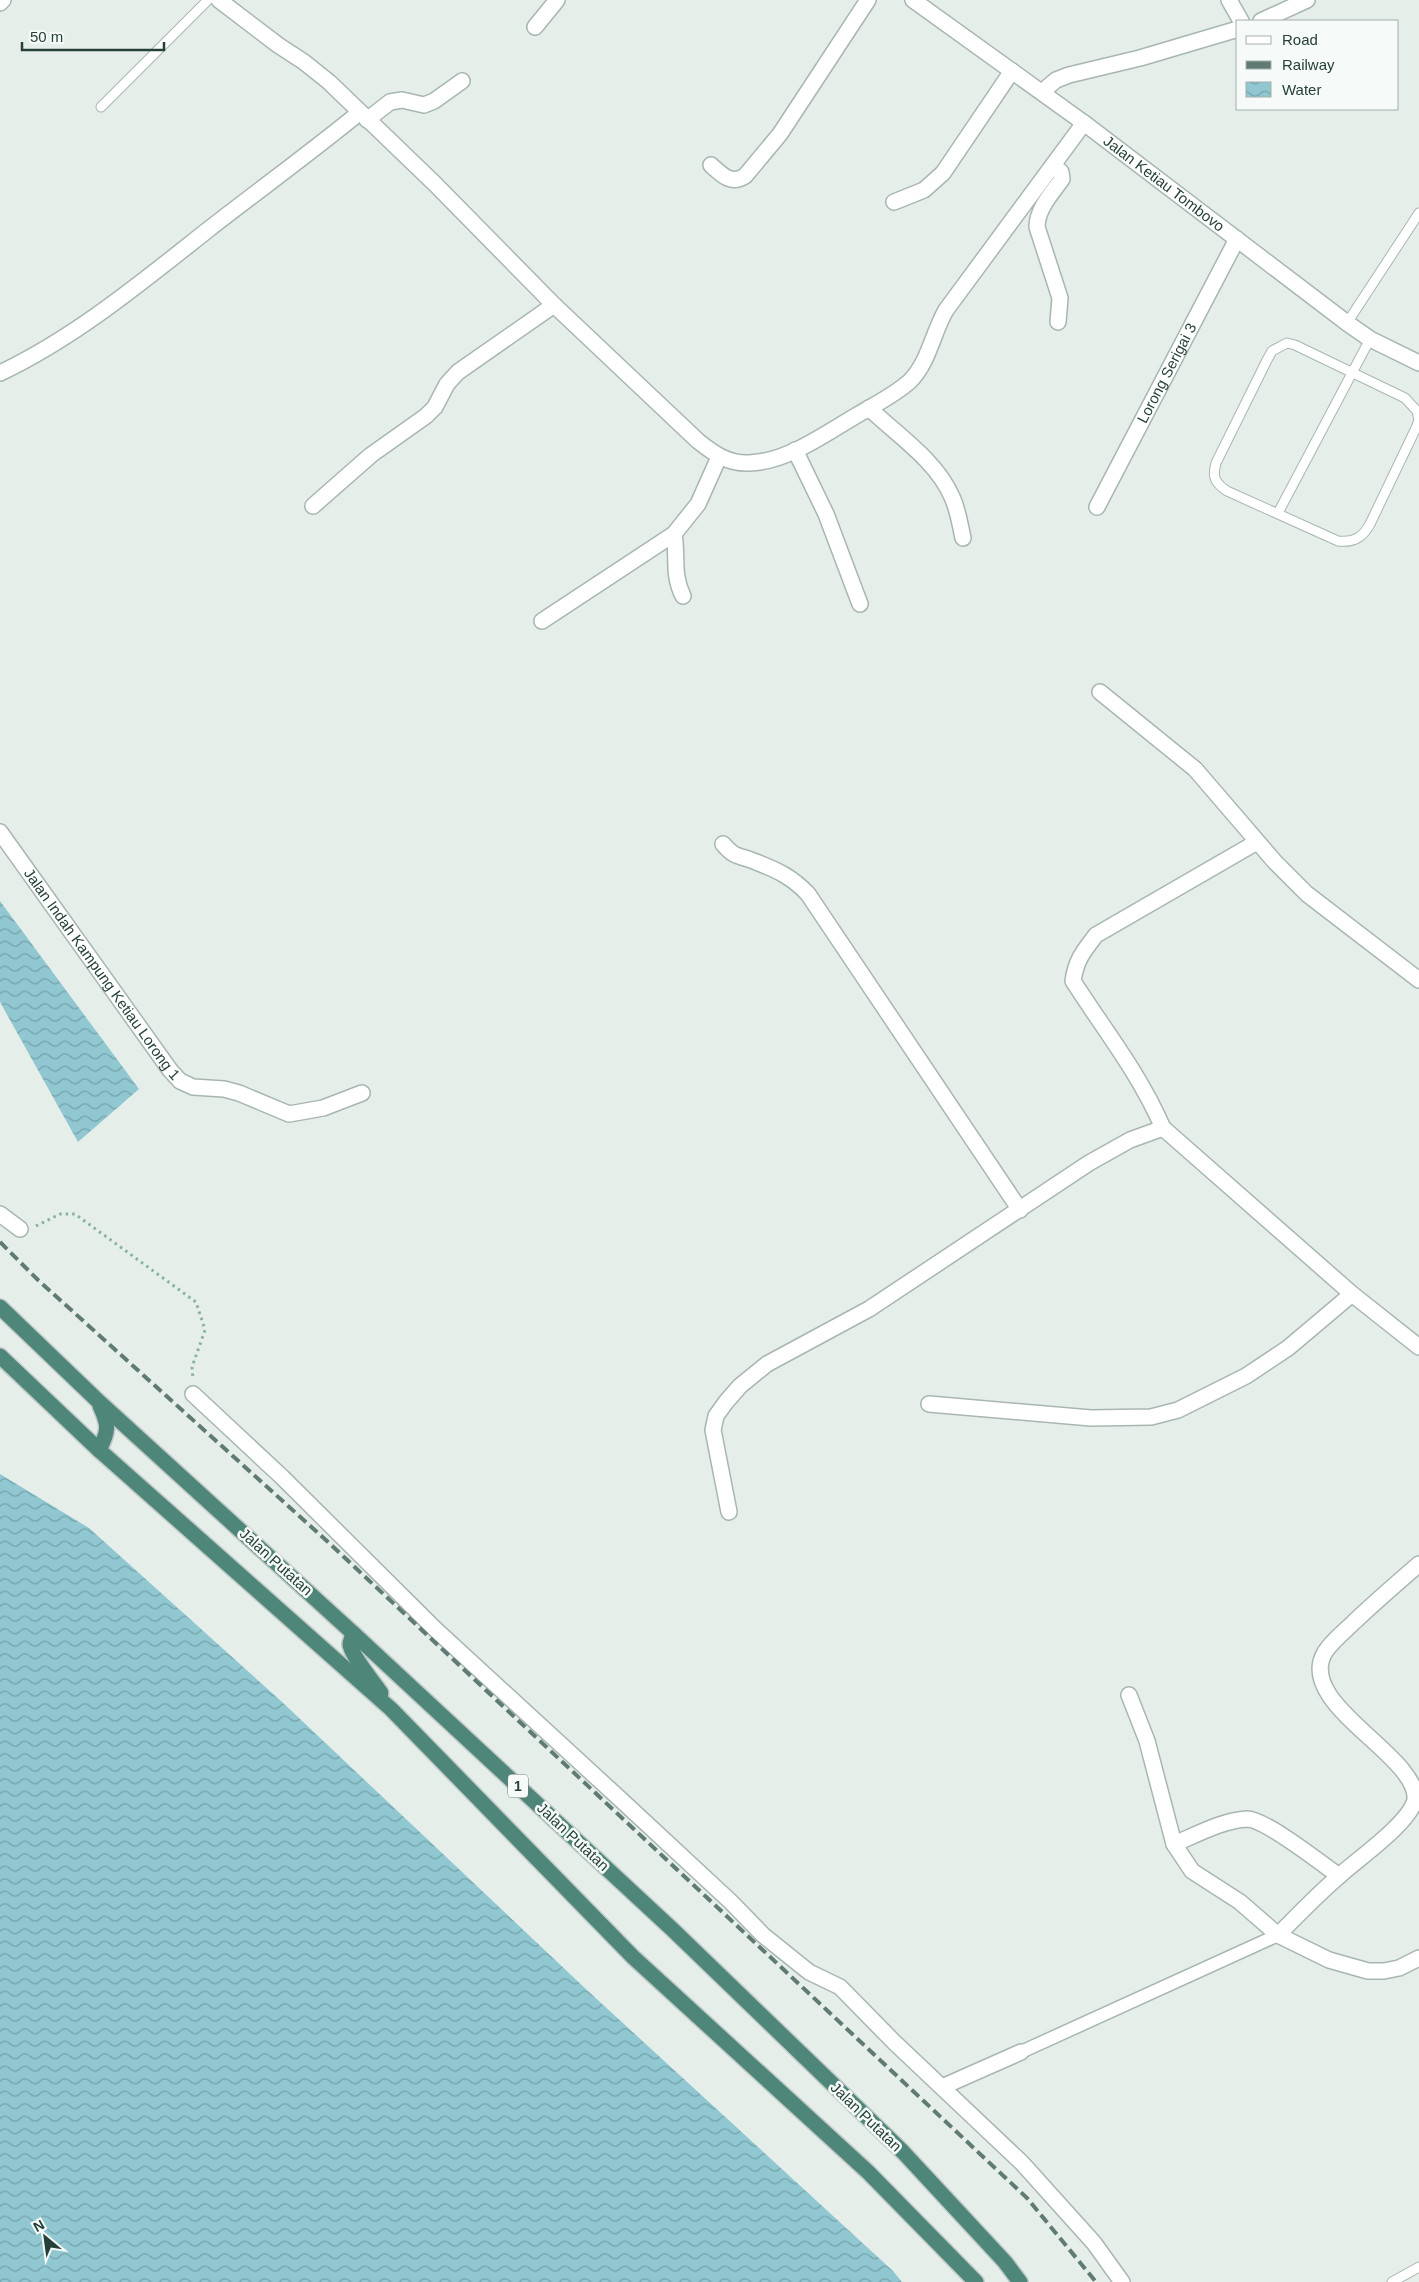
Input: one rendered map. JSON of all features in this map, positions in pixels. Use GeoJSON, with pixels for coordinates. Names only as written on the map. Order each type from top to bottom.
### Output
{"type":"FeatureCollection","features":[{"type":"Feature","properties":{"kind":"highway","name":"Jalan Putatan"},"geometry":{"type":"LineString","coordinates":[[0,1307],[97,1400],[354,1634],[673,1930],[903,2152],[1006,2262],[1020,2282]]}},
{"type":"Feature","properties":{"kind":"highway","name":"1"},"geometry":{"type":"LineString","coordinates":[[0,1356],[50,1401],[99,1450],[391,1709],[633,1957],[868,2172],[976,2282]]}},
{"type":"Feature","properties":{"kind":"highway"},"geometry":{"type":"LineString","coordinates":[[97,1400],[108,1423],[99,1450]]}},
{"type":"Feature","properties":{"kind":"highway"},"geometry":{"type":"LineString","coordinates":[[354,1634],[350,1645],[354,1654],[391,1709]]}},
{"type":"Feature","properties":{"kind":"street"},"geometry":{"type":"LineString","coordinates":[[0,4],[2,0]]}},
{"type":"Feature","properties":{"kind":"street"},"geometry":{"type":"LineString","coordinates":[[219,0],[271,40],[304,62],[363,116],[436,184],[554,305],[698,441],[719,457],[749,463],[768,460],[795,450],[869,408],[910,381],[921,366],[936,328],[946,310],[1084,123]]}},
{"type":"Feature","properties":{"kind":"street"},"geometry":{"type":"LineString","coordinates":[[535,27],[557,0]]}},
{"type":"Feature","properties":{"kind":"street"},"geometry":{"type":"LineString","coordinates":[[711,165],[731,181],[738,181],[745,176],[780,134],[868,0]]}},
{"type":"Feature","properties":{"kind":"street","name":"Jalan Ketiau Tombovo"},"geometry":{"type":"LineString","coordinates":[[913,0],[1084,123],[1347,323],[1370,339],[1419,362]]}},
{"type":"Feature","properties":{"kind":"street"},"geometry":{"type":"LineString","coordinates":[[1229,0],[1241,20]]}},
{"type":"Feature","properties":{"kind":"street"},"geometry":{"type":"LineString","coordinates":[[1263,20],[1307,0]]}},
{"type":"Feature","properties":{"kind":"street"},"geometry":{"type":"LineString","coordinates":[[1042,92],[1056,80],[1069,75],[1140,58],[1236,31]]}},
{"type":"Feature","properties":{"kind":"street"},"geometry":{"type":"LineString","coordinates":[[894,202],[924,190],[943,173],[1012,71]]}},
{"type":"Feature","properties":{"kind":"street"},"geometry":{"type":"LineString","coordinates":[[0,373],[50,346],[128,292],[319,146],[363,116],[390,102],[402,100],[424,104],[434,101],[462,81]]}},
{"type":"Feature","properties":{"kind":"street"},"geometry":{"type":"LineString","coordinates":[[1054,165],[1060,172],[1062,179],[1046,202],[1037,221],[1039,239],[1060,298],[1058,322]]}},
{"type":"Feature","properties":{"kind":"street"},"geometry":{"type":"LineString","coordinates":[[1015,214],[1028,216],[1037,221]]}},
{"type":"Feature","properties":{"kind":"street","name":"Lorong Serigai 3"},"geometry":{"type":"LineString","coordinates":[[1096,507],[1237,239]]}},
{"type":"Feature","properties":{"kind":"street"},"geometry":{"type":"LineString","coordinates":[[313,506],[371,455],[426,416],[458,372],[554,305]]}},
{"type":"Feature","properties":{"kind":"street"},"geometry":{"type":"LineString","coordinates":[[869,408],[926,460],[941,477],[952,497],[963,538]]}},
{"type":"Feature","properties":{"kind":"street"},"geometry":{"type":"LineString","coordinates":[[795,450],[826,514],[860,604]]}},
{"type":"Feature","properties":{"kind":"street"},"geometry":{"type":"LineString","coordinates":[[542,621],[674,534],[698,504],[719,457]]}},
{"type":"Feature","properties":{"kind":"street"},"geometry":{"type":"LineString","coordinates":[[674,534],[676,548],[675,572],[677,583],[683,596]]}},
{"type":"Feature","properties":{"kind":"street"},"geometry":{"type":"LineString","coordinates":[[1100,692],[1195,768],[1257,842],[1307,894],[1419,980]]}},
{"type":"Feature","properties":{"kind":"street","name":"Jalan Indah Kampung Ketiau Lorong 1"},"geometry":{"type":"LineString","coordinates":[[0,832],[170,1070],[180,1081],[193,1087],[224,1089],[240,1093],[289,1114],[323,1108],[362,1093]]}},
{"type":"Feature","properties":{"kind":"street"},"geometry":{"type":"LineString","coordinates":[[1257,842],[1096,935],[1080,955],[1075,966],[1073,982],[1150,1097],[1163,1128],[1352,1294],[1419,1347]]}},
{"type":"Feature","properties":{"kind":"street"},"geometry":{"type":"LineString","coordinates":[[723,844],[733,855],[752,860],[794,880],[808,894],[1020,1210]]}},
{"type":"Feature","properties":{"kind":"street"},"geometry":{"type":"LineString","coordinates":[[730,1512],[713,1430],[716,1416],[740,1386],[767,1364],[869,1309],[966,1242],[1020,1210],[1089,1163],[1130,1140],[1163,1128]]}},
{"type":"Feature","properties":{"kind":"street"},"geometry":{"type":"LineString","coordinates":[[0,1214],[20,1229]]}},
{"type":"Feature","properties":{"kind":"street"},"geometry":{"type":"LineString","coordinates":[[929,1404],[1082,1417],[1152,1417],[1178,1410],[1246,1376],[1288,1348],[1352,1294]]}},
{"type":"Feature","properties":{"kind":"street"},"geometry":{"type":"LineString","coordinates":[[194,1394],[282,1477],[439,1634],[731,1902],[763,1935],[809,1972],[840,1987],[1050,2192],[1094,2243],[1122,2282]]}},
{"type":"Feature","properties":{"kind":"street"},"geometry":{"type":"LineString","coordinates":[[942,2087],[1278,1935],[1339,1876],[1390,1832],[1411,1810],[1417,1802],[1416,1792],[1404,1770],[1337,1704],[1321,1681],[1320,1668],[1325,1652],[1346,1630],[1419,1564]]}},
{"type":"Feature","properties":{"kind":"street"},"geometry":{"type":"LineString","coordinates":[[1129,1696],[1147,1741],[1174,1844],[1192,1871],[1240,1902],[1278,1935],[1329,1960],[1368,1971],[1399,1968],[1419,1958]]}},
{"type":"Feature","properties":{"kind":"street"},"geometry":{"type":"LineString","coordinates":[[1174,1844],[1227,1823],[1240,1820],[1257,1821],[1339,1876]]}},
{"type":"Feature","properties":{"kind":"lane"},"geometry":{"type":"LineString","coordinates":[[101,108],[208,0]]}},
{"type":"Feature","properties":{"kind":"lane"},"geometry":{"type":"LineString","coordinates":[[1347,323],[1419,213]]}},
{"type":"Feature","properties":{"kind":"lane"},"geometry":{"type":"LineString","coordinates":[[1278,513],[1370,339]]}},
{"type":"Feature","properties":{"kind":"lane"},"geometry":{"type":"LineString","coordinates":[[1287,343],[1353,374],[1405,398],[1417,411],[1419,420],[1366,532],[1358,539],[1348,542],[1338,541],[1219,486],[1214,479],[1213,472],[1272,351],[1287,343]]}},
{"type":"Feature","properties":{"kind":"lane"},"geometry":{"type":"LineString","coordinates":[[1392,2282],[1419,2267]]}},
{"type":"Feature","properties":{"kind":"path"},"geometry":{"type":"LineString","coordinates":[[20,1229],[37,1226],[60,1214],[75,1214],[196,1302],[205,1330],[192,1367],[194,1394]]}},
{"type":"Feature","properties":{"kind":"water"},"geometry":{"type":"Polygon","coordinates":[[[0,901],[139,1089],[78,1142],[0,1002],[0,901]]]}},
{"type":"Feature","properties":{"kind":"water"},"geometry":{"type":"Polygon","coordinates":[[[0,1474],[89,1528],[281,1701],[588,1991],[893,2271],[902,2282],[0,2282],[0,1474]]]}},
{"type":"Feature","properties":{"kind":"railway"},"geometry":{"type":"LineString","coordinates":[[0,1242],[38,1280],[328,1542],[1027,2198],[1096,2282]]}}]}
